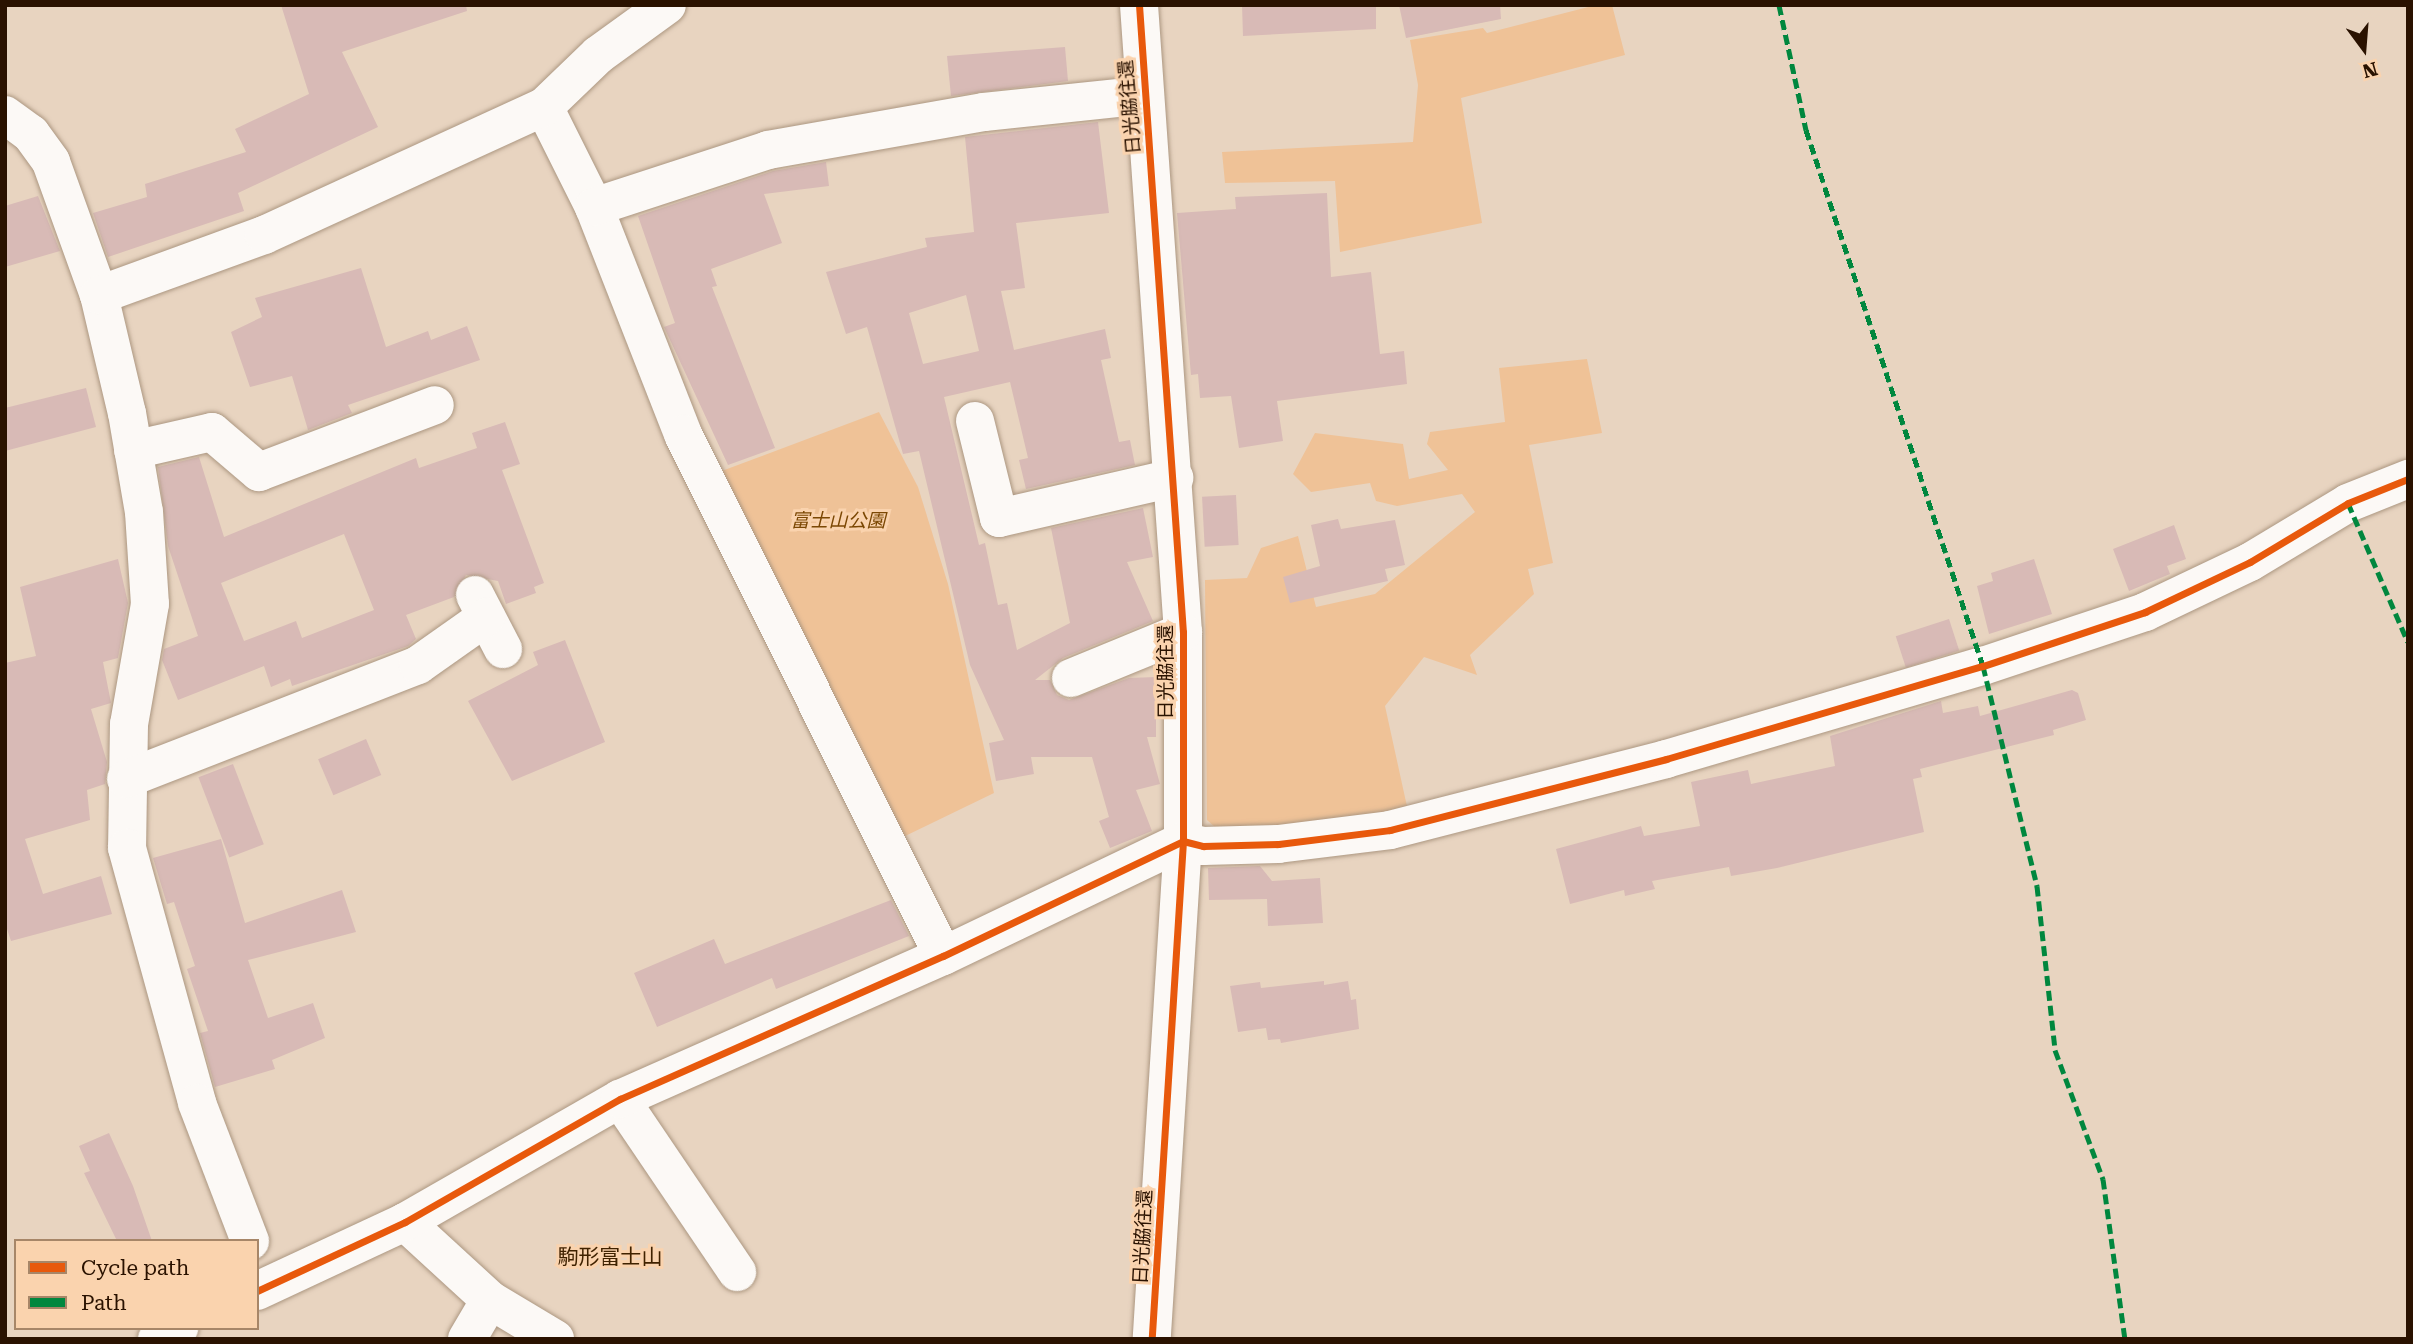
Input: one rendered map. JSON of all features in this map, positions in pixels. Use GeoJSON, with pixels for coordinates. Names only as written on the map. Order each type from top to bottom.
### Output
{"type":"FeatureCollection","features":[{"type":"Feature","properties":{"kind":"street"},"geometry":{"type":"LineString","coordinates":[[99,295],[264,235],[544,107],[598,55],[667,5]]}},
{"type":"Feature","properties":{"kind":"street","name":"日光脇往還"},"geometry":{"type":"LineString","coordinates":[[1139,5],[1174,478],[1182,632],[1183,841],[1152,1339]]}},
{"type":"Feature","properties":{"kind":"street"},"geometry":{"type":"LineString","coordinates":[[593,207],[768,150],[984,112],[1144,95]]}},
{"type":"Feature","properties":{"kind":"street"},"geometry":{"type":"LineString","coordinates":[[544,107],[593,207],[683,434],[943,956]]}},
{"type":"Feature","properties":{"kind":"street"},"geometry":{"type":"LineString","coordinates":[[5,115],[32,134],[51,163],[99,295],[134,450],[150,604],[141,635],[125,779],[127,848],[155,964],[197,1103],[249,1239]]}},
{"type":"Feature","properties":{"kind":"street"},"geometry":{"type":"LineString","coordinates":[[134,450],[212,432],[259,472],[435,405]]}},
{"type":"Feature","properties":{"kind":"street"},"geometry":{"type":"LineString","coordinates":[[975,421],[1001,528],[1174,478]]}},
{"type":"Feature","properties":{"kind":"street"},"geometry":{"type":"LineString","coordinates":[[262,1278],[405,1222],[620,1099],[943,956],[1183,841],[1278,844],[1390,830],[1666,759],[1943,678],[2145,612],[2250,562],[2348,503],[2408,479]]}},
{"type":"Feature","properties":{"kind":"street"},"geometry":{"type":"LineString","coordinates":[[125,779],[418,665],[488,620]]}},
{"type":"Feature","properties":{"kind":"street"},"geometry":{"type":"LineString","coordinates":[[1071,678],[1182,632]]}},
{"type":"Feature","properties":{"kind":"street"},"geometry":{"type":"LineString","coordinates":[[620,1099],[737,1272]]}},
{"type":"Feature","properties":{"kind":"street"},"geometry":{"type":"LineString","coordinates":[[405,1222],[490,1300],[555,1339]]}},
{"type":"Feature","properties":{"kind":"street"},"geometry":{"type":"LineString","coordinates":[[467,1339],[490,1300]]}},
{"type":"Feature","properties":{"kind":"street"},"geometry":{"type":"LineString","coordinates":[[158,1339],[176,1330]]}},
{"type":"Feature","properties":{"kind":"green space"},"geometry":{"type":"Polygon","coordinates":[[[1596,5],[1612,5],[1625,55],[1461,98],[1482,223],[1340,252],[1335,181],[1225,183],[1222,152],[1413,142],[1418,85],[1410,40],[1483,28],[1487,33],[1596,5]]]}},
{"type":"Feature","properties":{"kind":"green space"},"geometry":{"type":"Polygon","coordinates":[[[1587,359],[1602,433],[1529,445],[1553,563],[1528,569],[1534,594],[1470,655],[1477,675],[1424,657],[1385,706],[1408,811],[1224,835],[1207,820],[1205,580],[1247,578],[1261,548],[1298,536],[1316,607],[1375,594],[1475,512],[1462,494],[1397,506],[1376,501],[1370,483],[1311,492],[1293,474],[1315,433],[1403,444],[1409,479],[1448,470],[1427,444],[1430,432],[1505,422],[1499,368],[1587,359]]]}},
{"type":"Feature","properties":{"kind":"green space","name":"富士山公園"},"geometry":{"type":"Polygon","coordinates":[[[879,412],[918,487],[948,584],[994,793],[899,839],[719,472],[879,412]]]}},
{"type":"Feature","properties":{"kind":"building"},"geometry":{"type":"Polygon","coordinates":[[[281,5],[466,5],[467,11],[342,52],[378,127],[238,193],[244,211],[108,257],[93,213],[147,197],[145,184],[246,152],[235,129],[309,94],[281,5]]]}},
{"type":"Feature","properties":{"kind":"building"},"geometry":{"type":"Polygon","coordinates":[[[1242,5],[1376,5],[1376,29],[1243,36],[1242,5]]]}},
{"type":"Feature","properties":{"kind":"building"},"geometry":{"type":"Polygon","coordinates":[[[1399,5],[1500,5],[1501,19],[1406,38],[1399,5]]]}},
{"type":"Feature","properties":{"kind":"building"},"geometry":{"type":"Polygon","coordinates":[[[1065,47],[1068,81],[951,96],[947,56],[1065,47]]]}},
{"type":"Feature","properties":{"kind":"building"},"geometry":{"type":"Polygon","coordinates":[[[1098,122],[1109,213],[1016,223],[1025,288],[1001,291],[1014,350],[1105,329],[1111,358],[1101,360],[1119,442],[1130,440],[1135,465],[1026,489],[1019,460],[1028,458],[1010,382],[944,397],[979,545],[985,543],[998,605],[1007,603],[1017,650],[1070,623],[1051,528],[1143,508],[1153,557],[1127,562],[1153,621],[1063,658],[1035,680],[1050,680],[1057,695],[1069,700],[1129,678],[1156,677],[1156,737],[1147,737],[1160,784],[1136,790],[1152,831],[1110,848],[1099,821],[1109,817],[1092,757],[1031,757],[1034,774],[996,781],[989,743],[1004,740],[970,665],[919,451],[903,454],[867,327],[846,334],[826,272],[927,247],[925,238],[974,232],[965,137],[1098,122]],[[966,295],[909,313],[923,364],[979,351],[966,295]]]}},
{"type":"Feature","properties":{"kind":"building"},"geometry":{"type":"Polygon","coordinates":[[[826,162],[829,186],[764,194],[782,243],[711,269],[717,286],[712,287],[775,448],[728,465],[664,327],[675,323],[638,216],[773,171],[826,162]]]}},
{"type":"Feature","properties":{"kind":"building"},"geometry":{"type":"Polygon","coordinates":[[[1327,193],[1331,277],[1371,272],[1380,354],[1404,351],[1407,384],[1277,401],[1283,441],[1239,448],[1231,396],[1200,398],[1198,374],[1191,375],[1177,213],[1236,209],[1235,197],[1327,193]]]}},
{"type":"Feature","properties":{"kind":"building"},"geometry":{"type":"Polygon","coordinates":[[[38,196],[60,251],[5,267],[5,206],[38,196]]]}},
{"type":"Feature","properties":{"kind":"building"},"geometry":{"type":"Polygon","coordinates":[[[361,268],[386,347],[428,331],[431,340],[467,326],[480,360],[348,405],[352,413],[308,430],[292,376],[250,387],[231,332],[262,317],[255,298],[361,268]]]}},
{"type":"Feature","properties":{"kind":"building"},"geometry":{"type":"Polygon","coordinates":[[[86,388],[96,427],[5,451],[5,408],[86,388]]]}},
{"type":"Feature","properties":{"kind":"building"},"geometry":{"type":"Polygon","coordinates":[[[505,422],[520,464],[502,470],[544,583],[534,587],[536,593],[506,604],[498,581],[466,575],[454,597],[406,615],[416,639],[408,646],[292,686],[290,679],[271,687],[264,666],[178,700],[162,660],[164,649],[198,636],[168,546],[158,467],[199,457],[224,537],[416,458],[419,468],[477,448],[472,433],[505,422]],[[344,534],[221,583],[244,641],[296,621],[302,638],[374,610],[344,534]]]}},
{"type":"Feature","properties":{"kind":"building"},"geometry":{"type":"Polygon","coordinates":[[[1236,495],[1239,545],[1205,547],[1202,497],[1236,495]]]}},
{"type":"Feature","properties":{"kind":"building"},"geometry":{"type":"Polygon","coordinates":[[[1338,519],[1341,529],[1395,520],[1405,565],[1385,569],[1388,581],[1290,603],[1283,577],[1320,566],[1311,525],[1338,519]]]}},
{"type":"Feature","properties":{"kind":"building"},"geometry":{"type":"Polygon","coordinates":[[[2174,525],[2186,559],[2167,566],[2170,574],[2129,591],[2113,549],[2174,525]]]}},
{"type":"Feature","properties":{"kind":"building"},"geometry":{"type":"Polygon","coordinates":[[[118,559],[128,603],[118,658],[103,662],[111,703],[91,709],[107,762],[105,784],[87,790],[90,820],[25,839],[43,894],[101,876],[112,914],[11,941],[5,923],[5,663],[36,656],[20,587],[118,559]]]}},
{"type":"Feature","properties":{"kind":"building"},"geometry":{"type":"Polygon","coordinates":[[[2034,559],[2052,614],[1989,634],[1977,586],[1993,581],[1991,573],[2034,559]]]}},
{"type":"Feature","properties":{"kind":"building"},"geometry":{"type":"Polygon","coordinates":[[[1949,619],[1959,650],[1906,668],[1896,636],[1949,619]]]}},
{"type":"Feature","properties":{"kind":"building"},"geometry":{"type":"Polygon","coordinates":[[[565,640],[605,742],[512,781],[468,701],[538,665],[533,652],[565,640]]]}},
{"type":"Feature","properties":{"kind":"building"},"geometry":{"type":"Polygon","coordinates":[[[2072,690],[2078,693],[2086,720],[2053,730],[2054,735],[1920,769],[1922,777],[1913,779],[1924,832],[1777,868],[1731,876],[1729,867],[1652,881],[1655,889],[1625,896],[1624,890],[1570,904],[1556,849],[1641,826],[1644,836],[1700,826],[1691,782],[1748,770],[1751,784],[1835,766],[1830,736],[1941,701],[1943,713],[1978,706],[1980,716],[2072,690]]]}},
{"type":"Feature","properties":{"kind":"building"},"geometry":{"type":"Polygon","coordinates":[[[366,739],[381,775],[333,795],[318,759],[366,739]]]}},
{"type":"Feature","properties":{"kind":"building"},"geometry":{"type":"Polygon","coordinates":[[[233,764],[264,844],[229,858],[198,777],[233,764]]]}},
{"type":"Feature","properties":{"kind":"building"},"geometry":{"type":"Polygon","coordinates":[[[221,839],[245,923],[342,890],[356,932],[248,960],[268,1018],[313,1003],[325,1038],[272,1060],[275,1069],[215,1087],[200,1033],[208,1031],[187,969],[195,966],[174,902],[167,904],[153,858],[221,839]]]}},
{"type":"Feature","properties":{"kind":"building"},"geometry":{"type":"Polygon","coordinates":[[[1260,866],[1272,881],[1320,878],[1323,923],[1268,926],[1267,899],[1209,900],[1208,868],[1260,866]]]}},
{"type":"Feature","properties":{"kind":"building"},"geometry":{"type":"Polygon","coordinates":[[[891,900],[909,936],[776,989],[772,978],[657,1027],[634,973],[714,939],[725,964],[891,900]]]}},
{"type":"Feature","properties":{"kind":"building"},"geometry":{"type":"Polygon","coordinates":[[[1324,981],[1324,985],[1348,981],[1351,1000],[1356,999],[1359,1029],[1281,1043],[1280,1039],[1268,1040],[1266,1028],[1238,1032],[1230,986],[1260,982],[1261,988],[1324,981]]]}},
{"type":"Feature","properties":{"kind":"building"},"geometry":{"type":"Polygon","coordinates":[[[109,1133],[133,1186],[151,1239],[116,1239],[84,1173],[90,1171],[79,1146],[109,1133]]]}},
{"type":"Feature","properties":{"kind":"marked path"},"geometry":{"type":"LineString","coordinates":[[1779,5],[1806,130],[1983,666],[2037,886],[2055,1050],[2103,1179],[2125,1339]]}},
{"type":"Feature","properties":{"kind":"marked path"},"geometry":{"type":"LineString","coordinates":[[2348,503],[2408,642]]}},
{"type":"Feature","properties":{"kind":"cycle path"},"geometry":{"type":"LineString","coordinates":[[1139,5],[1183,632],[1183,841],[1152,1339]]}},
{"type":"Feature","properties":{"kind":"cycle path"},"geometry":{"type":"LineString","coordinates":[[259,1290],[405,1222],[620,1099],[943,956],[1183,841],[1203,846],[1278,844],[1390,830],[1666,759],[1983,666],[2145,612],[2250,562],[2348,503],[2408,479]]}},
{"type":"Feature","properties":{"kind":"district","name":"駒形富士山"},"geometry":{"type":"Point","coordinates":[610,1257]}}]}
